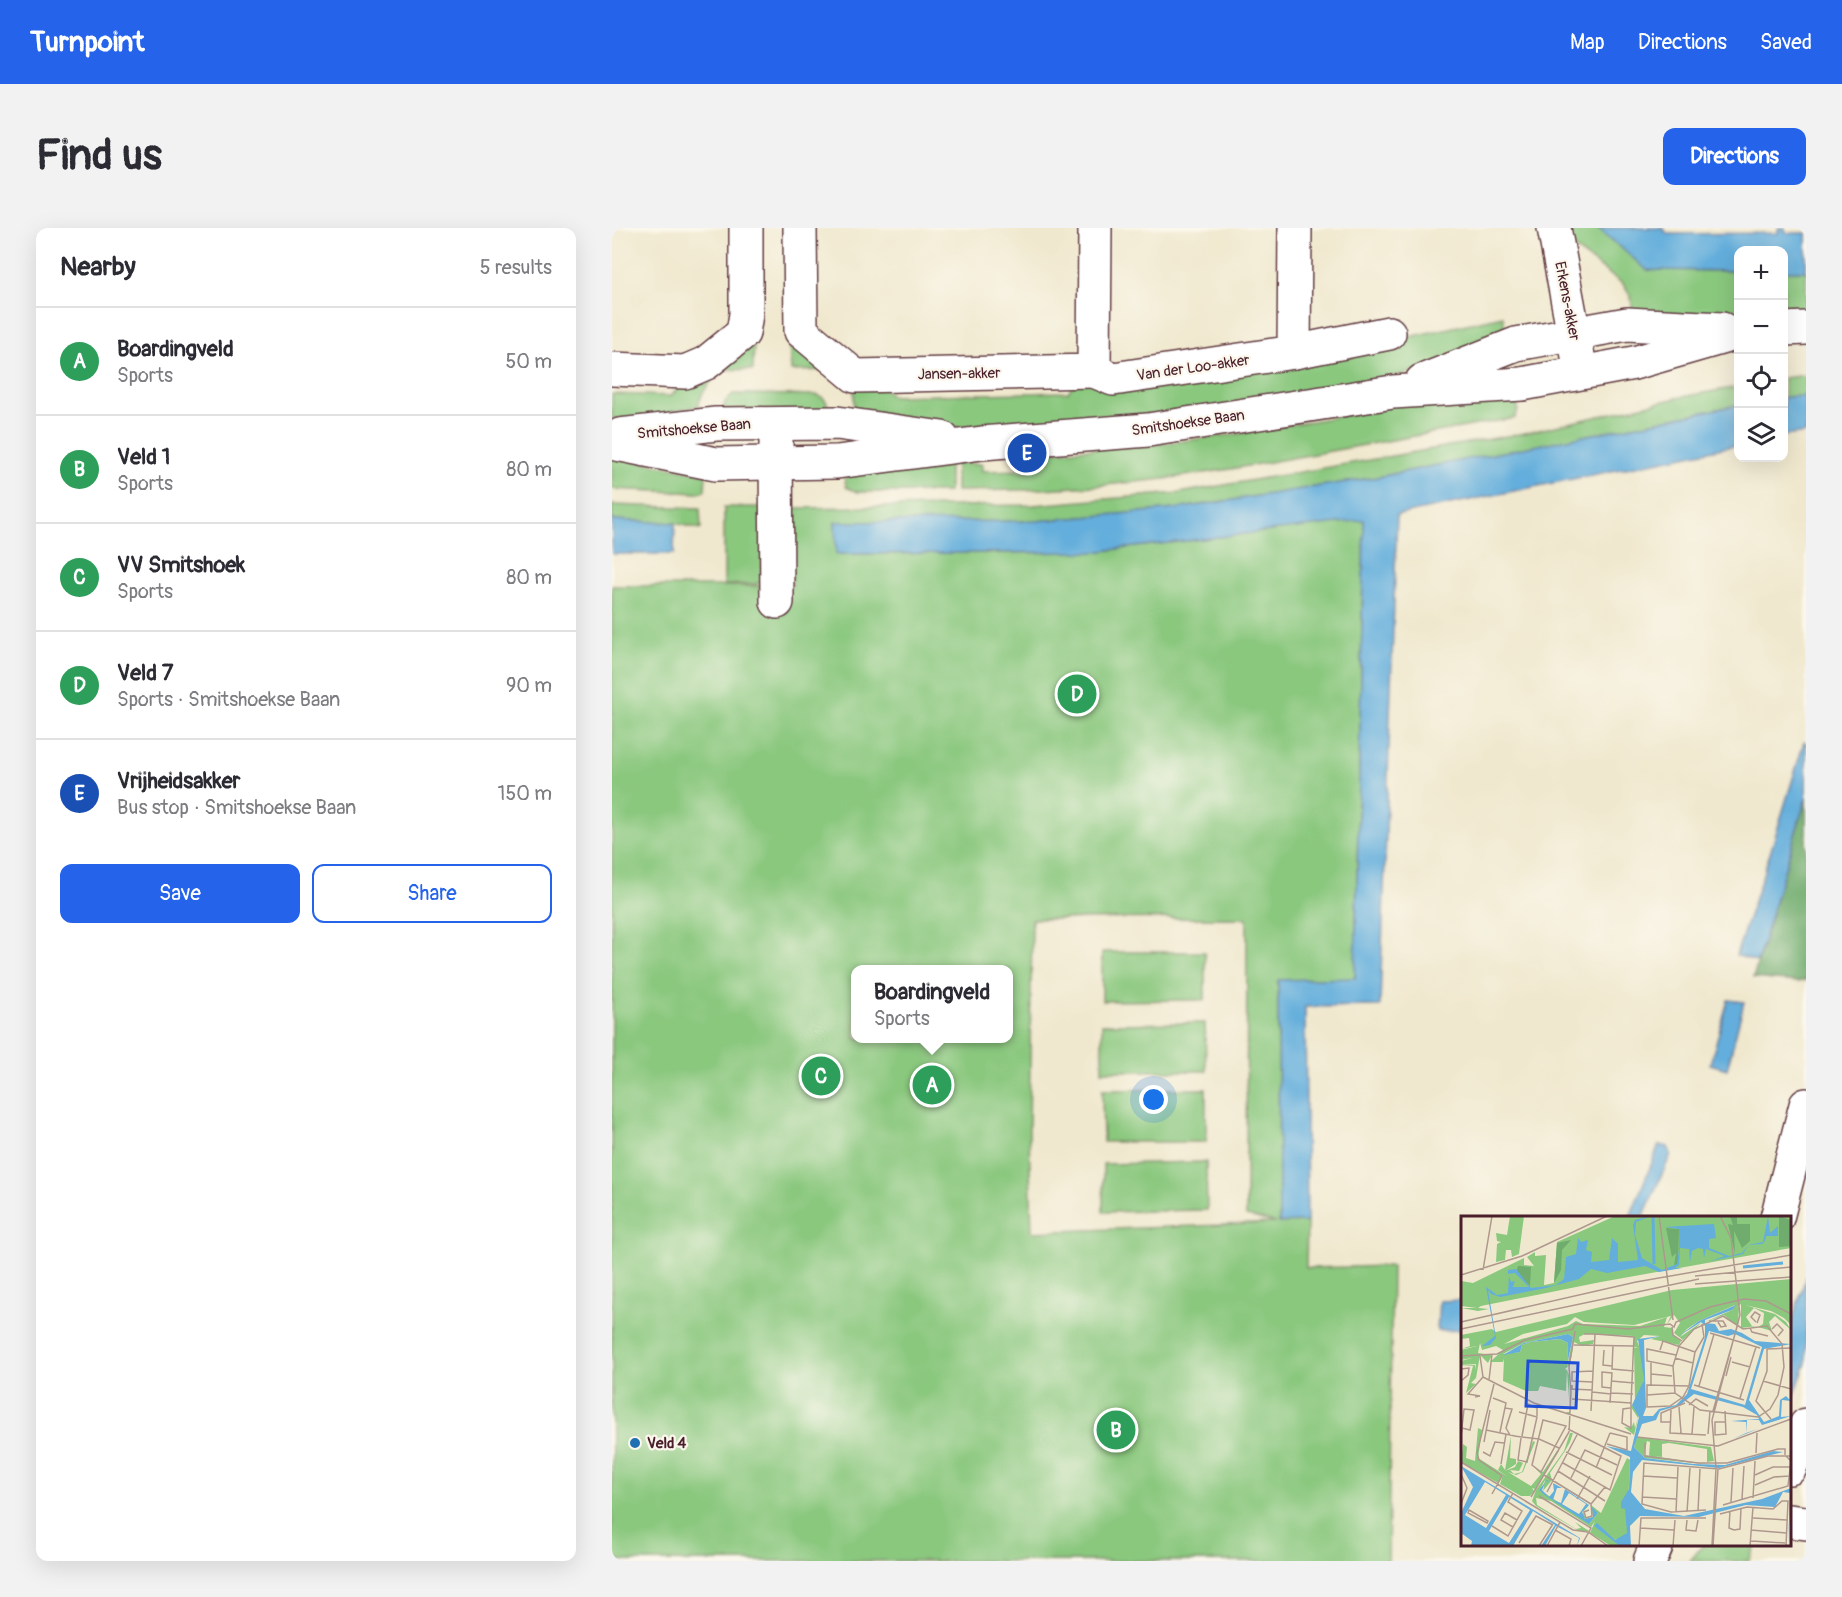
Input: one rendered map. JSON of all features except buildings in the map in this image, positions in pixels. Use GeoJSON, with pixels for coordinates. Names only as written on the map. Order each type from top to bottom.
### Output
{"type":"FeatureCollection","features":[{"type":"Feature","properties":{"kind":"street"},"geometry":{"type":"LineString","coordinates":[[612,369],[685,372],[706,363],[743,333],[746,314],[746,228]]}},
{"type":"Feature","properties":{"kind":"street","name":"Jansen-akker"},"geometry":{"type":"LineString","coordinates":[[800,228],[801,331],[855,376],[1094,371]]}},
{"type":"Feature","properties":{"kind":"street"},"geometry":{"type":"LineString","coordinates":[[1094,371],[1095,228]]}},
{"type":"Feature","properties":{"kind":"street"},"geometry":{"type":"LineString","coordinates":[[1294,352],[1295,228]]}},
{"type":"Feature","properties":{"kind":"street","name":"Erkens-akker"},"geometry":{"type":"LineString","coordinates":[[1554,228],[1582,374]]}},
{"type":"Feature","properties":{"kind":"street","name":"Smitshoekse Baan"},"geometry":{"type":"LineString","coordinates":[[1393,392],[1516,344],[1627,324],[1734,331]]}},
{"type":"Feature","properties":{"kind":"street"},"geometry":{"type":"LineString","coordinates":[[1788,329],[1806,328]]}},
{"type":"Feature","properties":{"kind":"street","name":"Smitshoekse Baan"},"geometry":{"type":"LineString","coordinates":[[612,443],[716,464],[837,462],[982,443],[1148,430],[1393,392],[1522,384],[1634,363],[1734,332]]}},
{"type":"Feature","properties":{"kind":"street","name":"Van der Loo-akker"},"geometry":{"type":"LineString","coordinates":[[1094,371],[1113,379],[1294,352],[1389,333]]}},
{"type":"Feature","properties":{"kind":"street"},"geometry":{"type":"LineString","coordinates":[[775,423],[778,463],[777,602]]}},
{"type":"Feature","properties":{"kind":"street","name":"Smitshoekse Baan"},"geometry":{"type":"LineString","coordinates":[[612,436],[716,424],[837,423],[982,443]]}},
{"type":"Feature","properties":{"kind":"street"},"geometry":{"type":"LineString","coordinates":[[1778,1216],[1806,1105]]}},
{"type":"Feature","properties":{"kind":"street"},"geometry":{"type":"LineString","coordinates":[[1791,1465],[1806,1425]]}},
{"type":"Feature","properties":{"kind":"street"},"geometry":{"type":"LineString","coordinates":[[1791,1521],[1806,1523]]}},
{"type":"Feature","properties":{"kind":"street"},"geometry":{"type":"LineString","coordinates":[[1650,1561],[1657,1546]]}},
{"type":"Feature","properties":{"kind":"green space"},"geometry":{"type":"Polygon","coordinates":[[[1562,228],[1598,228],[1647,270],[1734,271],[1734,319],[1633,316],[1631,297],[1623,284],[1564,241],[1562,228]]]}},
{"type":"Feature","properties":{"kind":"green space"},"geometry":{"type":"Polygon","coordinates":[[[1788,271],[1806,271],[1806,314],[1788,316],[1788,271]]]}},
{"type":"Feature","properties":{"kind":"green space"},"geometry":{"type":"Polygon","coordinates":[[[1503,316],[1506,336],[1418,371],[1298,396],[1231,407],[1007,427],[912,427],[854,414],[854,385],[882,386],[892,396],[1068,392],[1076,381],[1324,356],[1503,316]]]}},
{"type":"Feature","properties":{"kind":"green space"},"geometry":{"type":"Polygon","coordinates":[[[789,337],[827,370],[791,371],[789,337]]]}},
{"type":"Feature","properties":{"kind":"green space"},"geometry":{"type":"Polygon","coordinates":[[[754,338],[753,370],[717,369],[754,338]]]}},
{"type":"Feature","properties":{"kind":"green space"},"geometry":{"type":"Polygon","coordinates":[[[708,375],[712,380],[702,394],[698,406],[628,421],[612,418],[612,394],[671,396],[681,385],[708,375]]]}},
{"type":"Feature","properties":{"kind":"green space"},"geometry":{"type":"Polygon","coordinates":[[[1806,375],[1806,396],[1788,397],[1788,377],[1806,375]]]}},
{"type":"Feature","properties":{"kind":"green space"},"geometry":{"type":"Polygon","coordinates":[[[1734,388],[1734,406],[1378,477],[1176,509],[1036,521],[835,523],[837,554],[1093,552],[1364,519],[1355,979],[1278,980],[1279,1222],[1307,1222],[1306,1268],[1392,1266],[1388,1561],[612,1561],[612,586],[792,586],[792,508],[1033,505],[1179,493],[1530,432],[1681,397],[1734,388]],[[1247,918],[1032,919],[1029,1133],[1032,1232],[1276,1223],[1246,1216],[1247,918]]]}},
{"type":"Feature","properties":{"kind":"green space"},"geometry":{"type":"Polygon","coordinates":[[[1516,393],[1518,410],[1515,418],[1231,469],[1095,486],[956,491],[956,463],[982,464],[982,471],[1030,470],[1030,453],[1160,444],[1244,433],[1340,416],[1433,395],[1516,393]]]}},
{"type":"Feature","properties":{"kind":"green space"},"geometry":{"type":"Polygon","coordinates":[[[733,394],[817,395],[826,401],[829,412],[723,413],[725,402],[733,394]]]}},
{"type":"Feature","properties":{"kind":"green space"},"geometry":{"type":"Polygon","coordinates":[[[949,455],[949,492],[857,492],[846,487],[844,471],[949,455]]]}},
{"type":"Feature","properties":{"kind":"green space"},"geometry":{"type":"Polygon","coordinates":[[[612,456],[706,474],[705,490],[699,493],[612,489],[612,456]]]}},
{"type":"Feature","properties":{"kind":"green space"},"geometry":{"type":"Polygon","coordinates":[[[612,505],[700,508],[701,529],[674,523],[612,520],[612,505]]]}},
{"type":"Feature","properties":{"kind":"green space"},"geometry":{"type":"Polygon","coordinates":[[[724,507],[765,507],[762,581],[757,584],[724,585],[724,507]]]}},
{"type":"Feature","properties":{"kind":"green space"},"geometry":{"type":"Polygon","coordinates":[[[1806,798],[1806,980],[1798,982],[1753,978],[1806,798]]]}},
{"type":"Feature","properties":{"kind":"green space"},"geometry":{"type":"Polygon","coordinates":[[[1102,952],[1205,952],[1205,1000],[1102,1001],[1102,952]]]}},
{"type":"Feature","properties":{"kind":"green space"},"geometry":{"type":"Polygon","coordinates":[[[1205,1023],[1206,1071],[1102,1071],[1102,1024],[1205,1023]]]}},
{"type":"Feature","properties":{"kind":"green space"},"geometry":{"type":"Polygon","coordinates":[[[1206,1089],[1206,1142],[1103,1142],[1102,1090],[1206,1089]]]}},
{"type":"Feature","properties":{"kind":"green space"},"geometry":{"type":"Polygon","coordinates":[[[1206,1162],[1207,1210],[1103,1212],[1103,1164],[1206,1162]]]}},
{"type":"Feature","properties":{"kind":"green space"},"geometry":{"type":"Polygon","coordinates":[[[1702,1546],[1756,1546],[1749,1561],[1690,1561],[1702,1546]]]}},
{"type":"Feature","properties":{"kind":"water"},"geometry":{"type":"Polygon","coordinates":[[[1598,228],[1662,228],[1668,234],[1778,233],[1778,228],[1785,228],[1786,233],[1806,233],[1806,271],[1788,271],[1788,246],[1734,246],[1734,271],[1647,270],[1598,228]]]}},
{"type":"Feature","properties":{"kind":"water"},"geometry":{"type":"Polygon","coordinates":[[[1806,396],[1806,433],[1788,435],[1788,397],[1806,396]]]}},
{"type":"Feature","properties":{"kind":"water"},"geometry":{"type":"Polygon","coordinates":[[[1734,406],[1734,446],[1397,515],[1380,1006],[1305,1007],[1307,1222],[1279,1223],[1278,980],[1355,978],[1364,520],[1093,552],[836,554],[835,522],[1036,521],[1176,509],[1378,477],[1734,406]]]}},
{"type":"Feature","properties":{"kind":"water"},"geometry":{"type":"Polygon","coordinates":[[[612,520],[675,523],[674,554],[612,554],[612,520]]]}},
{"type":"Feature","properties":{"kind":"water"},"geometry":{"type":"Polygon","coordinates":[[[1804,742],[1806,743],[1806,798],[1757,962],[1736,955],[1804,742]]]}},
{"type":"Feature","properties":{"kind":"water"},"geometry":{"type":"Polygon","coordinates":[[[1728,1000],[1744,1002],[1727,1069],[1710,1064],[1728,1000]]]}},
{"type":"Feature","properties":{"kind":"water"},"geometry":{"type":"Polygon","coordinates":[[[1659,1145],[1668,1147],[1671,1154],[1643,1216],[1630,1216],[1659,1145]]]}},
{"type":"Feature","properties":{"kind":"water"},"geometry":{"type":"Polygon","coordinates":[[[1806,1277],[1806,1363],[1791,1404],[1791,1324],[1806,1277]]]}},
{"type":"Feature","properties":{"kind":"water"},"geometry":{"type":"Polygon","coordinates":[[[1461,1300],[1461,1330],[1437,1331],[1439,1301],[1461,1300]]]}},
{"type":"Feature","properties":{"kind":"place","name":"Vrijheidsakker"},"geometry":{"type":"Point","coordinates":[1027,453]}},
{"type":"Feature","properties":{"kind":"place","name":"Veld 7"},"geometry":{"type":"Point","coordinates":[1077,694]}},
{"type":"Feature","properties":{"kind":"place","name":"VV Smitshoek"},"geometry":{"type":"Point","coordinates":[821,1076]}},
{"type":"Feature","properties":{"kind":"place","name":"Boardingveld"},"geometry":{"type":"Point","coordinates":[932,1085]}},
{"type":"Feature","properties":{"kind":"place","name":"Veld 1"},"geometry":{"type":"Point","coordinates":[1116,1430]}},
{"type":"Feature","properties":{"kind":"place","name":"Veld 4"},"geometry":{"type":"Point","coordinates":[635,1443]}}]}
